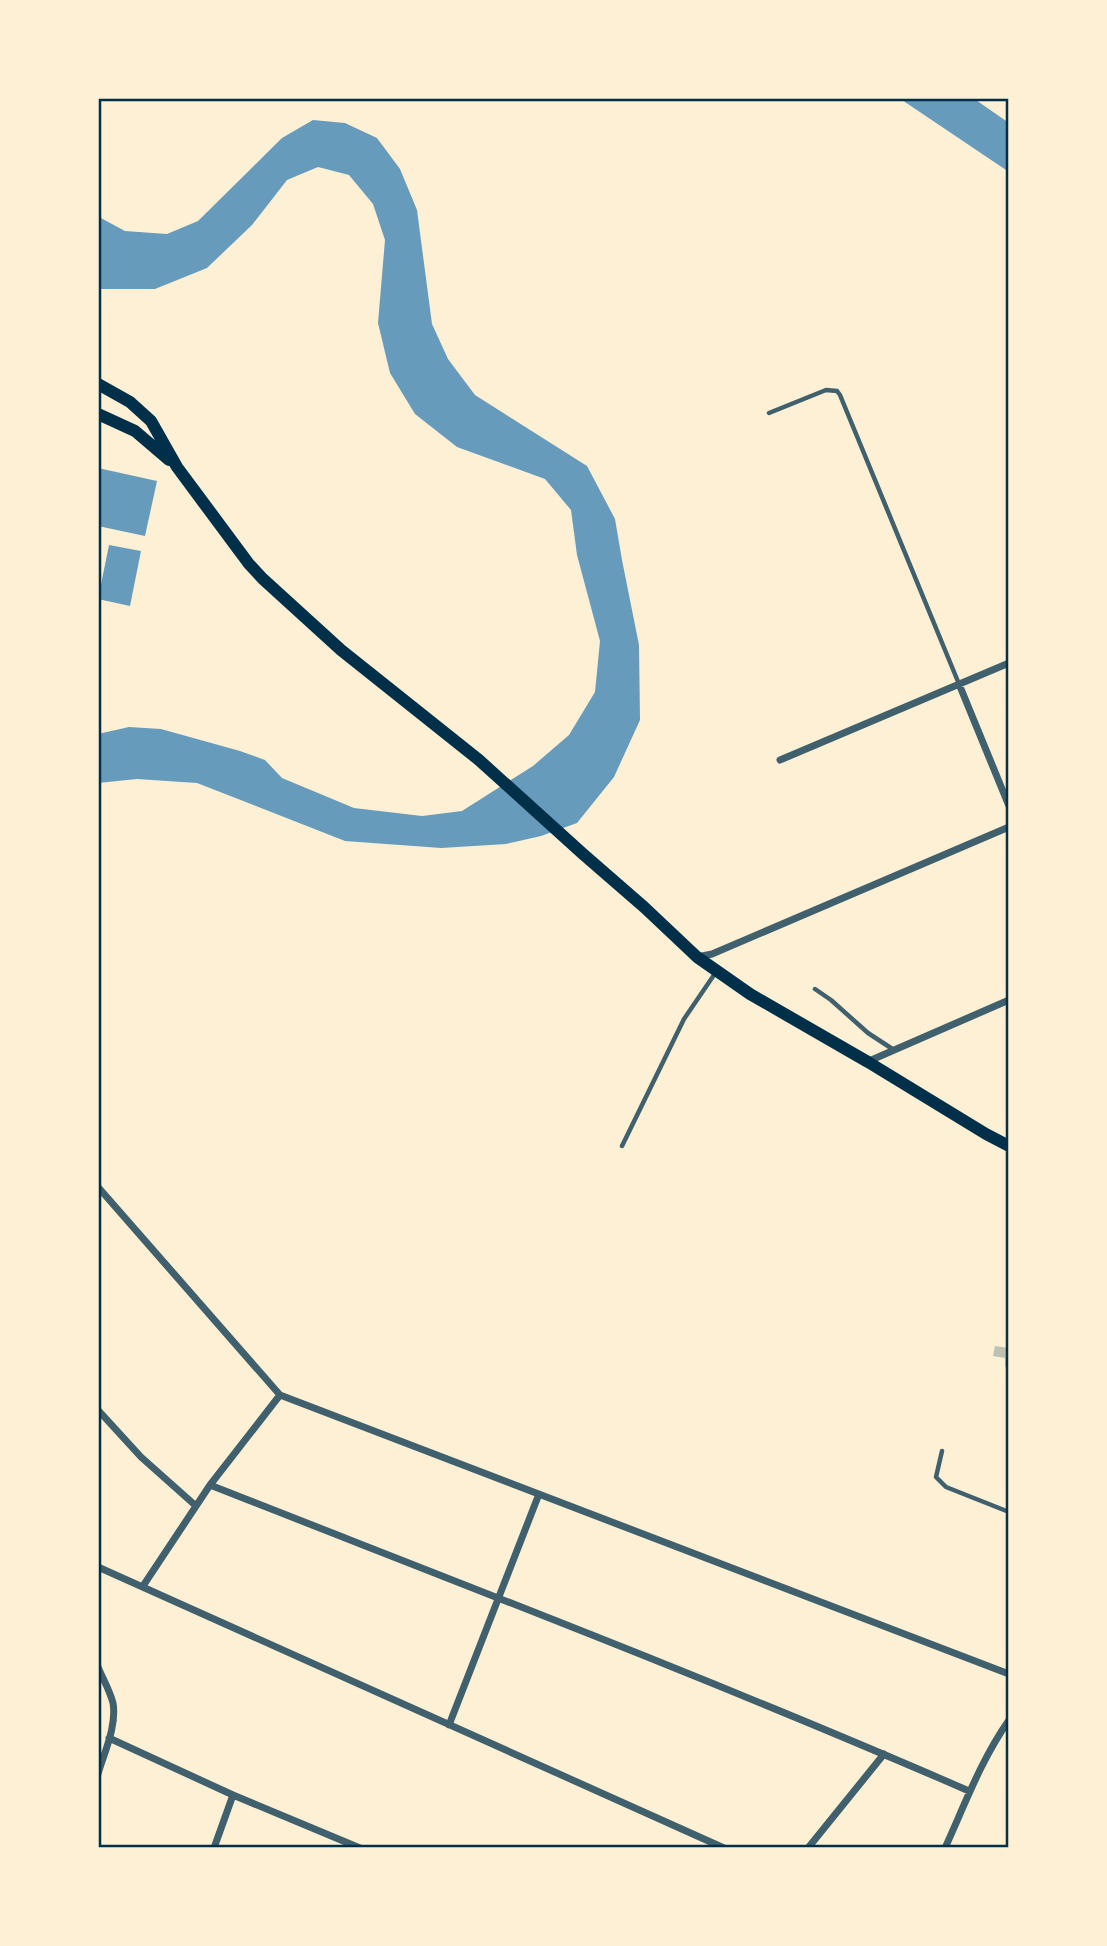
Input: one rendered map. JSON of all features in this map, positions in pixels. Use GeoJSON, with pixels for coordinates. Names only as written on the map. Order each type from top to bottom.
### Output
{"type":"FeatureCollection","features":[{"type":"Feature","properties":{"kind":"main road"},"geometry":{"type":"LineString","coordinates":[[98,384],[130,402],[150,421],[177,467],[263,579],[341,650],[479,760],[696,957],[750,994],[1009,1148]]}},
{"type":"Feature","properties":{"kind":"main road"},"geometry":{"type":"LineString","coordinates":[[98,414],[135,431],[177,467]]}},
{"type":"Feature","properties":{"kind":"street"},"geometry":{"type":"LineString","coordinates":[[780,760],[1009,663]]}},
{"type":"Feature","properties":{"kind":"street"},"geometry":{"type":"LineString","coordinates":[[959,684],[1009,806]]}},
{"type":"Feature","properties":{"kind":"street"},"geometry":{"type":"LineString","coordinates":[[696,957],[712,954],[1009,827]]}},
{"type":"Feature","properties":{"kind":"street"},"geometry":{"type":"LineString","coordinates":[[867,1062],[1009,1000]]}},
{"type":"Feature","properties":{"kind":"street"},"geometry":{"type":"LineString","coordinates":[[98,1188],[280,1395],[1009,1674]]}},
{"type":"Feature","properties":{"kind":"street"},"geometry":{"type":"LineString","coordinates":[[142,1586],[210,1485],[280,1395]]}},
{"type":"Feature","properties":{"kind":"street"},"geometry":{"type":"LineString","coordinates":[[98,1410],[141,1457],[196,1506]]}},
{"type":"Feature","properties":{"kind":"street"},"geometry":{"type":"LineString","coordinates":[[210,1485],[499,1598],[969,1791]]}},
{"type":"Feature","properties":{"kind":"street"},"geometry":{"type":"LineString","coordinates":[[449,1725],[539,1494]]}},
{"type":"Feature","properties":{"kind":"street"},"geometry":{"type":"LineString","coordinates":[[98,1567],[724,1848]]}},
{"type":"Feature","properties":{"kind":"street"},"geometry":{"type":"LineString","coordinates":[[98,1667],[113,1704],[109,1738],[98,1774]]}},
{"type":"Feature","properties":{"kind":"street"},"geometry":{"type":"LineString","coordinates":[[945,1848],[992,1745],[1009,1720]]}},
{"type":"Feature","properties":{"kind":"street"},"geometry":{"type":"LineString","coordinates":[[109,1738],[233,1795],[360,1848]]}},
{"type":"Feature","properties":{"kind":"street"},"geometry":{"type":"LineString","coordinates":[[808,1848],[884,1754]]}},
{"type":"Feature","properties":{"kind":"street"},"geometry":{"type":"LineString","coordinates":[[214,1848],[233,1795]]}},
{"type":"Feature","properties":{"kind":"street"},"geometry":{"type":"LineString","coordinates":[[952,1848],[955,1825]]}},
{"type":"Feature","properties":{"kind":"lane"},"geometry":{"type":"LineString","coordinates":[[769,413],[826,390],[837,391],[840,395],[959,684]]}},
{"type":"Feature","properties":{"kind":"lane"},"geometry":{"type":"LineString","coordinates":[[622,1146],[684,1019],[716,972]]}},
{"type":"Feature","properties":{"kind":"lane"},"geometry":{"type":"LineString","coordinates":[[815,989],[868,1033],[895,1050]]}},
{"type":"Feature","properties":{"kind":"lane"},"geometry":{"type":"LineString","coordinates":[[942,1451],[936,1477],[946,1487],[1009,1512]]}},
{"type":"Feature","properties":{"kind":"water"},"geometry":{"type":"Polygon","coordinates":[[[899,98],[973,98],[1009,123],[1009,172],[899,98]]]}},
{"type":"Feature","properties":{"kind":"water"},"geometry":{"type":"Polygon","coordinates":[[[313,120],[345,123],[377,138],[400,169],[417,210],[432,324],[448,359],[475,395],[587,466],[615,519],[639,645],[640,720],[614,777],[577,823],[541,836],[506,844],[441,848],[345,841],[197,783],[137,779],[98,783],[98,734],[129,727],[161,729],[265,760],[282,778],[354,808],[422,816],[462,811],[533,766],[569,735],[595,692],[600,641],[577,555],[571,510],[545,479],[457,447],[415,414],[390,373],[378,323],[385,240],[373,204],[349,175],[318,167],[287,180],[252,225],[207,268],[155,289],[98,289],[98,215],[125,231],[167,234],[198,221],[282,138],[313,120]]]}},
{"type":"Feature","properties":{"kind":"water"},"geometry":{"type":"Polygon","coordinates":[[[98,468],[157,481],[145,536],[98,526],[98,468]]]}},
{"type":"Feature","properties":{"kind":"water"},"geometry":{"type":"Polygon","coordinates":[[[109,545],[141,551],[130,606],[98,599],[109,545]]]}},
{"type":"Feature","properties":{"kind":"building"},"geometry":{"type":"Polygon","coordinates":[[[995,1346],[1009,1348],[1009,1368],[1005,1367],[1005,1358],[993,1356],[995,1346]]]}}]}
